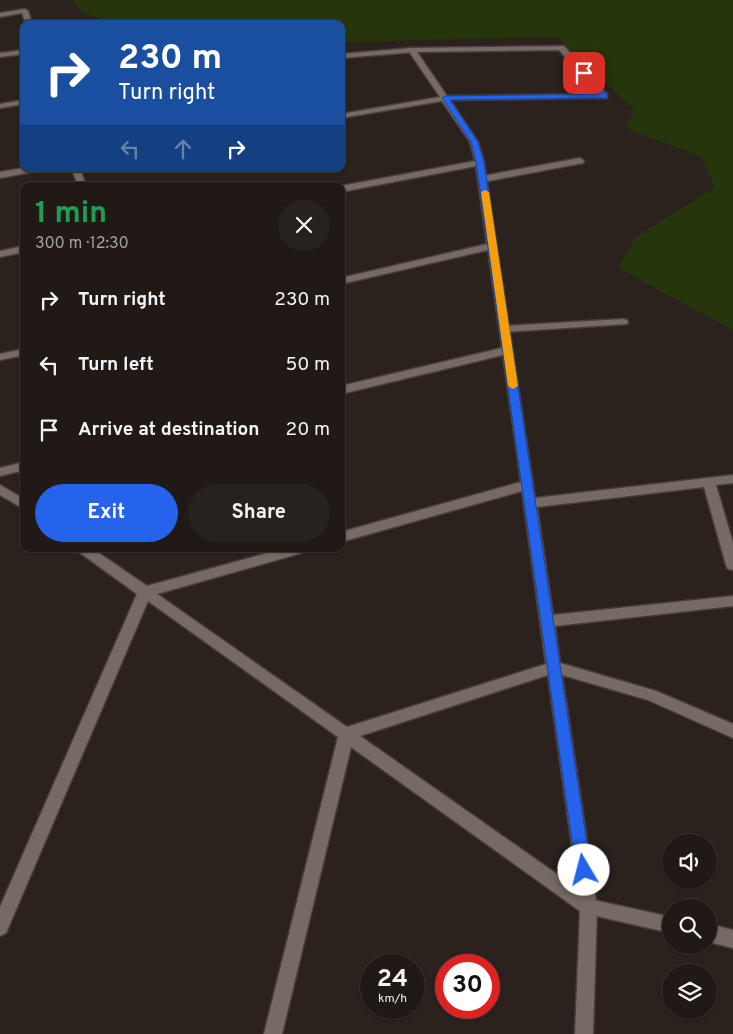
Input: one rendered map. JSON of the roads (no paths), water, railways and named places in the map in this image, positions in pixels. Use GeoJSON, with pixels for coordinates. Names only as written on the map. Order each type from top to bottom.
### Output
{"type":"FeatureCollection","features":[{"type":"Feature","properties":{"kind":"street"},"geometry":{"type":"LineString","coordinates":[[0,15],[24,9],[28,20]]}},
{"type":"Feature","properties":{"kind":"street"},"geometry":{"type":"LineString","coordinates":[[345,56],[412,50],[561,48],[604,96],[445,98],[345,115]]}},
{"type":"Feature","properties":{"kind":"street"},"geometry":{"type":"LineString","coordinates":[[412,50],[474,142],[480,162],[589,907],[584,1034]]}},
{"type":"Feature","properties":{"kind":"street"},"geometry":{"type":"LineString","coordinates":[[0,55],[20,52]]}},
{"type":"Feature","properties":{"kind":"street"},"geometry":{"type":"LineString","coordinates":[[0,106],[20,103]]}},
{"type":"Feature","properties":{"kind":"street"},"geometry":{"type":"LineString","coordinates":[[483,180],[580,161]]}},
{"type":"Feature","properties":{"kind":"street"},"geometry":{"type":"LineString","coordinates":[[345,188],[480,162]]}},
{"type":"Feature","properties":{"kind":"street"},"geometry":{"type":"LineString","coordinates":[[0,175],[20,171]]}},
{"type":"Feature","properties":{"kind":"street"},"geometry":{"type":"LineString","coordinates":[[345,279],[492,246]]}},
{"type":"Feature","properties":{"kind":"street"},"geometry":{"type":"LineString","coordinates":[[0,254],[20,250]]}},
{"type":"Feature","properties":{"kind":"street"},"geometry":{"type":"LineString","coordinates":[[504,329],[623,322]]}},
{"type":"Feature","properties":{"kind":"street"},"geometry":{"type":"LineString","coordinates":[[345,389],[508,350]]}},
{"type":"Feature","properties":{"kind":"street"},"geometry":{"type":"LineString","coordinates":[[0,357],[20,353]]}},
{"type":"Feature","properties":{"kind":"street"},"geometry":{"type":"LineString","coordinates":[[0,472],[20,467]]}},
{"type":"Feature","properties":{"kind":"street"},"geometry":{"type":"LineString","coordinates":[[530,503],[733,479]]}},
{"type":"Feature","properties":{"kind":"street"},"geometry":{"type":"LineString","coordinates":[[710,482],[733,565]]}},
{"type":"Feature","properties":{"kind":"street"},"geometry":{"type":"LineString","coordinates":[[345,536],[527,485]]}},
{"type":"Feature","properties":{"kind":"street"},"geometry":{"type":"LineString","coordinates":[[0,488],[20,503]]}},
{"type":"Feature","properties":{"kind":"street"},"geometry":{"type":"LineString","coordinates":[[88,552],[589,907],[662,923]]}},
{"type":"Feature","properties":{"kind":"street"},"geometry":{"type":"LineString","coordinates":[[145,592],[287,552]]}},
{"type":"Feature","properties":{"kind":"street"},"geometry":{"type":"LineString","coordinates":[[0,927],[145,592]]}},
{"type":"Feature","properties":{"kind":"street"},"geometry":{"type":"LineString","coordinates":[[547,621],[733,601]]}},
{"type":"Feature","properties":{"kind":"street"},"geometry":{"type":"LineString","coordinates":[[346,734],[554,667],[651,695],[733,731]]}},
{"type":"Feature","properties":{"kind":"street"},"geometry":{"type":"LineString","coordinates":[[273,1034],[346,734]]}},
{"type":"Feature","properties":{"kind":"street"},"geometry":{"type":"LineString","coordinates":[[717,935],[733,939]]}}]}
